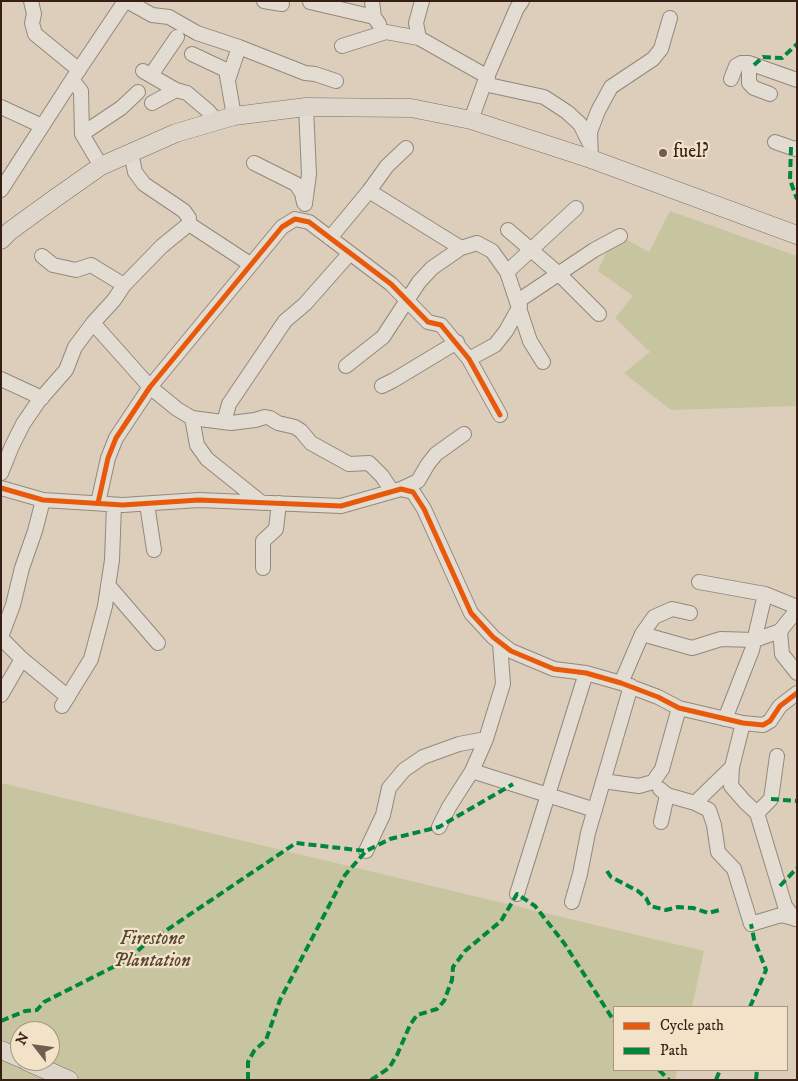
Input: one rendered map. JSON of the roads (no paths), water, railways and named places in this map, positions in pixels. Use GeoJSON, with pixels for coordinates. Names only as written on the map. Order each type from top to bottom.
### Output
{"type":"FeatureCollection","features":[{"type":"Feature","properties":{"kind":"main road"},"geometry":{"type":"LineString","coordinates":[[1,240],[54,198],[101,166],[176,133],[226,119],[306,107],[410,108],[471,120],[590,151],[797,235]]}},
{"type":"Feature","properties":{"kind":"main road"},"geometry":{"type":"LineString","coordinates":[[49,1071],[69,1080]]}},
{"type":"Feature","properties":{"kind":"street"},"geometry":{"type":"LineString","coordinates":[[1,190],[75,75],[126,1],[152,15],[169,17],[197,33],[305,73],[315,74],[336,81]]}},
{"type":"Feature","properties":{"kind":"street"},"geometry":{"type":"LineString","coordinates":[[264,1],[282,4]]}},
{"type":"Feature","properties":{"kind":"street"},"geometry":{"type":"LineString","coordinates":[[372,1],[374,17],[386,32]]}},
{"type":"Feature","properties":{"kind":"street"},"geometry":{"type":"LineString","coordinates":[[419,38],[416,23],[422,1]]}},
{"type":"Feature","properties":{"kind":"street"},"geometry":{"type":"LineString","coordinates":[[33,2],[34,14],[32,23],[35,34],[75,75],[81,91],[82,134],[101,166]]}},
{"type":"Feature","properties":{"kind":"street"},"geometry":{"type":"LineString","coordinates":[[310,2],[374,17]]}},
{"type":"Feature","properties":{"kind":"street"},"geometry":{"type":"LineString","coordinates":[[471,120],[519,2]]}},
{"type":"Feature","properties":{"kind":"street"},"geometry":{"type":"LineString","coordinates":[[590,151],[590,132],[598,111],[611,87],[653,59],[660,49],[670,18]]}},
{"type":"Feature","properties":{"kind":"street"},"geometry":{"type":"LineString","coordinates":[[342,46],[386,32],[419,38],[486,80],[544,97],[567,112],[580,124],[590,151]]}},
{"type":"Feature","properties":{"kind":"street"},"geometry":{"type":"LineString","coordinates":[[177,37],[147,73],[176,90],[187,93],[207,110],[226,119],[228,80],[226,70],[192,54]]}},
{"type":"Feature","properties":{"kind":"street"},"geometry":{"type":"LineString","coordinates":[[228,80],[239,47]]}},
{"type":"Feature","properties":{"kind":"street"},"geometry":{"type":"LineString","coordinates":[[731,79],[736,66],[741,63],[749,63],[797,80]]}},
{"type":"Feature","properties":{"kind":"street"},"geometry":{"type":"LineString","coordinates":[[749,63],[750,83],[754,88],[770,94]]}},
{"type":"Feature","properties":{"kind":"street"},"geometry":{"type":"LineString","coordinates":[[152,103],[176,90]]}},
{"type":"Feature","properties":{"kind":"street"},"geometry":{"type":"LineString","coordinates":[[82,134],[121,108],[138,92]]}},
{"type":"Feature","properties":{"kind":"street"},"geometry":{"type":"LineString","coordinates":[[1,107],[42,126]]}},
{"type":"Feature","properties":{"kind":"street"},"geometry":{"type":"LineString","coordinates":[[300,220],[305,204],[309,174],[306,107]]}},
{"type":"Feature","properties":{"kind":"street"},"geometry":{"type":"LineString","coordinates":[[775,142],[797,148]]}},
{"type":"Feature","properties":{"kind":"street"},"geometry":{"type":"LineString","coordinates":[[330,238],[387,166],[406,148]]}},
{"type":"Feature","properties":{"kind":"street"},"geometry":{"type":"LineString","coordinates":[[131,153],[135,172],[144,184],[184,211],[189,218],[189,224]]}},
{"type":"Feature","properties":{"kind":"street"},"geometry":{"type":"LineString","coordinates":[[254,163],[296,184],[302,193],[305,204]]}},
{"type":"Feature","properties":{"kind":"street"},"geometry":{"type":"LineString","coordinates":[[369,191],[461,248]]}},
{"type":"Feature","properties":{"kind":"street"},"geometry":{"type":"LineString","coordinates":[[507,272],[576,208]]}},
{"type":"Feature","properties":{"kind":"street"},"geometry":{"type":"LineString","coordinates":[[98,504],[108,458],[116,438],[150,387],[250,264],[282,227],[295,219],[309,222],[391,284],[428,322],[441,325],[469,359],[500,415]]}},
{"type":"Feature","properties":{"kind":"street"},"geometry":{"type":"LineString","coordinates":[[189,224],[250,264]]}},
{"type":"Feature","properties":{"kind":"street"},"geometry":{"type":"LineString","coordinates":[[1,473],[12,446],[24,424],[42,398],[66,370],[74,347],[114,300],[124,285],[162,246],[189,224]]}},
{"type":"Feature","properties":{"kind":"street"},"geometry":{"type":"LineString","coordinates":[[508,230],[559,274],[599,314]]}},
{"type":"Feature","properties":{"kind":"street"},"geometry":{"type":"LineString","coordinates":[[469,359],[495,345],[506,332],[519,304],[594,250],[620,236]]}},
{"type":"Feature","properties":{"kind":"street"},"geometry":{"type":"LineString","coordinates":[[346,366],[383,337],[419,282],[432,268],[461,248],[477,243],[492,251],[507,272],[530,340],[543,362]]}},
{"type":"Feature","properties":{"kind":"street"},"geometry":{"type":"LineString","coordinates":[[224,422],[229,404],[285,322],[306,304],[350,253]]}},
{"type":"Feature","properties":{"kind":"street"},"geometry":{"type":"LineString","coordinates":[[42,256],[53,265],[76,270],[91,265],[124,285]]}},
{"type":"Feature","properties":{"kind":"street"},"geometry":{"type":"LineString","coordinates":[[93,323],[150,387],[177,409],[192,418],[231,423],[265,417],[294,427],[301,431],[311,443],[349,464],[369,463],[397,490],[413,492],[424,509],[471,613],[493,637],[511,651],[554,668],[626,684],[679,708],[743,723],[763,725],[770,721],[780,706],[795,696]]}},
{"type":"Feature","properties":{"kind":"street"},"geometry":{"type":"LineString","coordinates":[[382,386],[456,342]]}},
{"type":"Feature","properties":{"kind":"street"},"geometry":{"type":"LineString","coordinates":[[1,379],[42,398]]}},
{"type":"Feature","properties":{"kind":"street"},"geometry":{"type":"LineString","coordinates":[[192,418],[197,445],[207,459],[262,503]]}},
{"type":"Feature","properties":{"kind":"street"},"geometry":{"type":"LineString","coordinates":[[1,488],[43,500],[114,505],[199,500],[341,506],[358,503],[418,481],[436,454],[464,434]]}},
{"type":"Feature","properties":{"kind":"street"},"geometry":{"type":"LineString","coordinates":[[43,500],[35,531],[22,568],[13,605],[1,637],[65,702],[91,659],[106,606],[112,560],[114,505]]}},
{"type":"Feature","properties":{"kind":"street"},"geometry":{"type":"LineString","coordinates":[[147,504],[154,550]]}},
{"type":"Feature","properties":{"kind":"street"},"geometry":{"type":"LineString","coordinates":[[263,568],[263,541],[276,529],[279,504]]}},
{"type":"Feature","properties":{"kind":"street"},"geometry":{"type":"LineString","coordinates":[[642,634],[692,648],[720,639],[755,640],[780,631],[797,608],[765,594],[699,582]]}},
{"type":"Feature","properties":{"kind":"street"},"geometry":{"type":"LineString","coordinates":[[108,585],[158,643]]}},
{"type":"Feature","properties":{"kind":"street"},"geometry":{"type":"LineString","coordinates":[[725,719],[752,650],[765,594]]}},
{"type":"Feature","properties":{"kind":"street"},"geometry":{"type":"LineString","coordinates":[[572,902],[626,684],[642,634],[654,617],[672,609],[690,613]]}},
{"type":"Feature","properties":{"kind":"street"},"geometry":{"type":"LineString","coordinates":[[780,631],[782,654],[797,673]]}},
{"type":"Feature","properties":{"kind":"street"},"geometry":{"type":"LineString","coordinates":[[439,827],[449,807],[472,771],[486,739],[503,684],[500,643]]}},
{"type":"Feature","properties":{"kind":"street"},"geometry":{"type":"LineString","coordinates":[[1,695],[22,659]]}},
{"type":"Feature","properties":{"kind":"street"},"geometry":{"type":"LineString","coordinates":[[517,894],[586,674]]}},
{"type":"Feature","properties":{"kind":"street"},"geometry":{"type":"LineString","coordinates":[[603,781],[640,786],[653,782],[662,769],[679,708]]}},
{"type":"Feature","properties":{"kind":"street"},"geometry":{"type":"LineString","coordinates":[[743,723],[732,767],[732,786],[745,802],[757,812],[785,906],[796,919]]}},
{"type":"Feature","properties":{"kind":"street"},"geometry":{"type":"LineString","coordinates":[[366,851],[383,815],[389,788],[404,770],[423,757],[459,744],[486,739]]}},
{"type":"Feature","properties":{"kind":"street"},"geometry":{"type":"LineString","coordinates":[[757,812],[771,799],[777,756]]}},
{"type":"Feature","properties":{"kind":"street"},"geometry":{"type":"LineString","coordinates":[[696,803],[732,767]]}},
{"type":"Feature","properties":{"kind":"street"},"geometry":{"type":"LineString","coordinates":[[472,771],[595,810]]}},
{"type":"Feature","properties":{"kind":"street"},"geometry":{"type":"LineString","coordinates":[[653,782],[667,795],[696,803],[709,810],[714,825],[718,852],[734,870],[751,924],[781,915],[796,919]]}},
{"type":"Feature","properties":{"kind":"street"},"geometry":{"type":"LineString","coordinates":[[661,822],[667,795]]}},
{"type":"Feature","properties":{"kind":"place","name":"fuel?"},"geometry":{"type":"Point","coordinates":[663,153]}},
{"type":"Feature","properties":{"kind":"park label","name":"Firestone Plantation"},"geometry":{"type":"Point","coordinates":[152,951]}}]}
